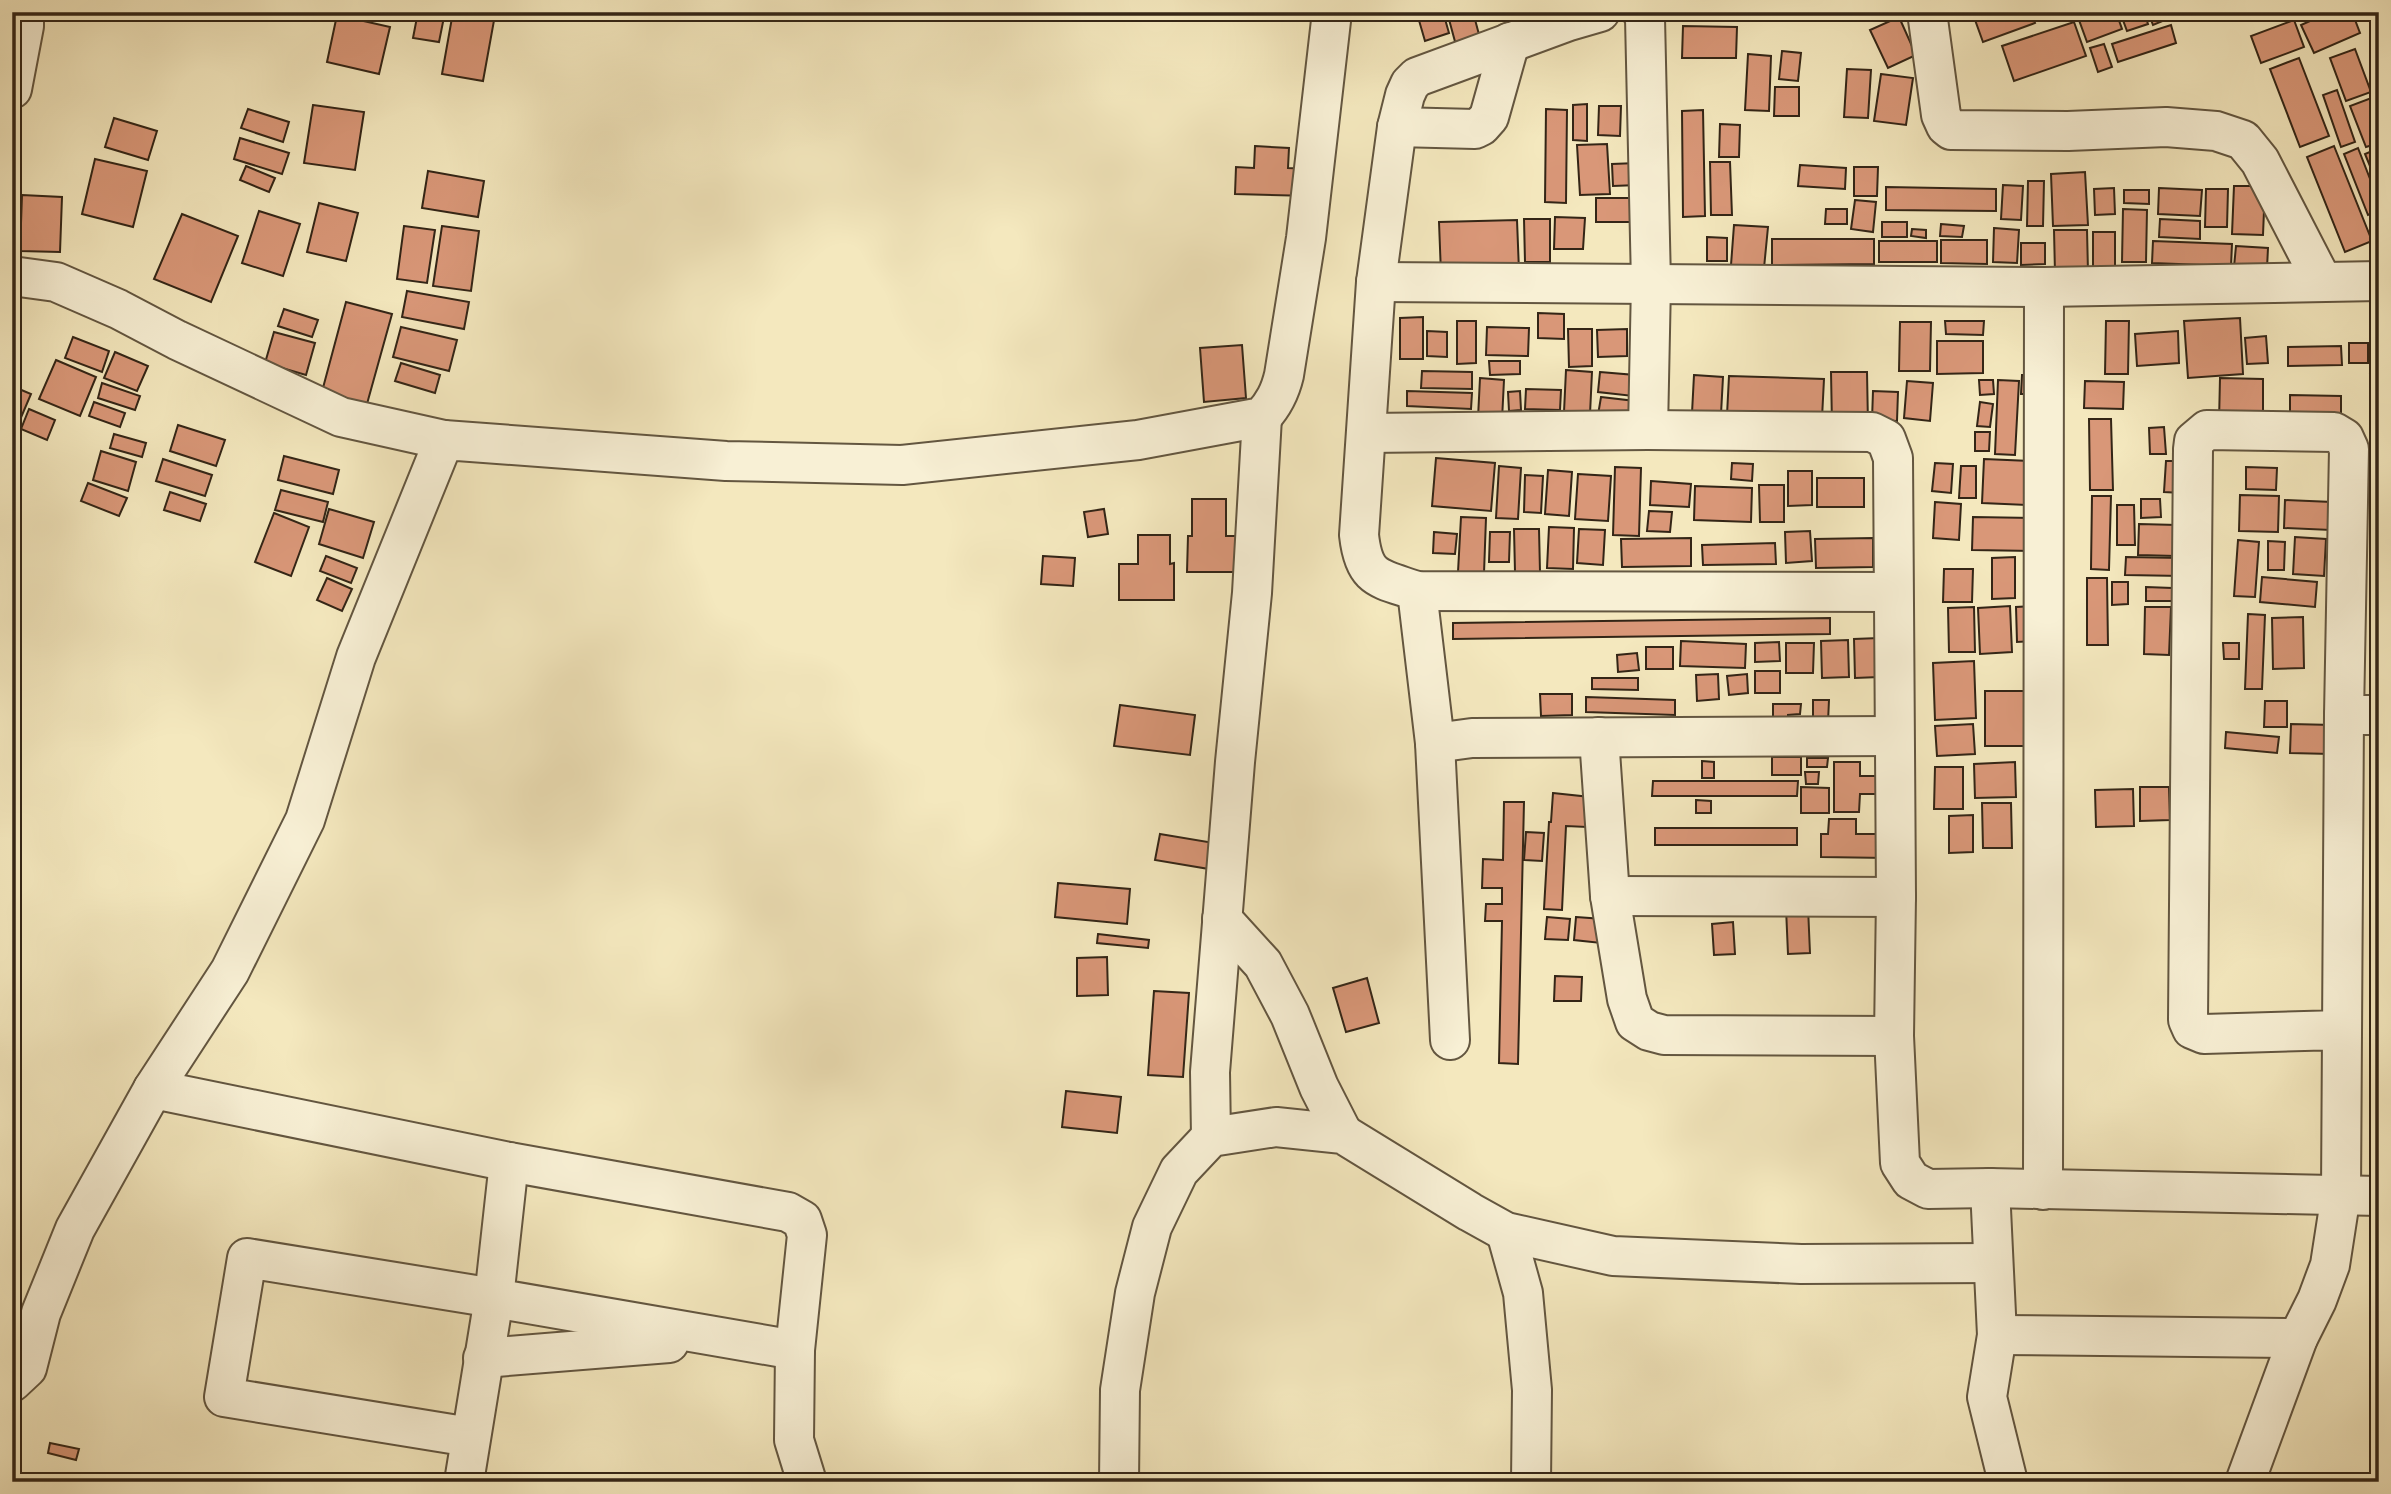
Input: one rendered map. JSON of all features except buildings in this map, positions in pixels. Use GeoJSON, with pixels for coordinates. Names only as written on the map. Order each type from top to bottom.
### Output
{"type":"FeatureCollection","features":[{"type":"Feature","properties":{"kind":"street"},"geometry":{"type":"LineString","coordinates":[[12,89],[24,26],[24,12]]}},
{"type":"Feature","properties":{"kind":"street"},"geometry":{"type":"LineString","coordinates":[[1212,1137],[1210,1072],[1235,762],[1252,593],[1262,417],[1280,393],[1284,375],[1306,238],[1332,12]]}},
{"type":"Feature","properties":{"kind":"street"},"geometry":{"type":"LineString","coordinates":[[1600,12],[1417,76],[1410,83],[1397,127],[1376,282],[1359,535],[1361,554],[1367,569],[1377,576],[1417,591],[1892,592]]}},
{"type":"Feature","properties":{"kind":"street"},"geometry":{"type":"LineString","coordinates":[[1642,12],[1645,18],[1651,283],[1648,430]]}},
{"type":"Feature","properties":{"kind":"street"},"geometry":{"type":"LineString","coordinates":[[1927,12],[1941,115],[1951,130],[2068,131],[2166,127],[2216,131],[2244,140],[2260,161],[2322,281]]}},
{"type":"Feature","properties":{"kind":"street"},"geometry":{"type":"LineString","coordinates":[[1397,127],[1475,129],[1481,126],[1489,117],[1510,42]]}},
{"type":"Feature","properties":{"kind":"street"},"geometry":{"type":"LineString","coordinates":[[12,276],[56,282],[118,309],[177,340],[341,417],[444,440],[726,461],[902,466],[1138,440],[1262,417]]}},
{"type":"Feature","properties":{"kind":"street"},"geometry":{"type":"LineString","coordinates":[[1376,282],[2043,286],[2379,281]]}},
{"type":"Feature","properties":{"kind":"street"},"geometry":{"type":"LineString","coordinates":[[2043,286],[2043,1190]]}},
{"type":"Feature","properties":{"kind":"street"},"geometry":{"type":"LineString","coordinates":[[1367,433],[1648,430],[1872,432],[1886,439],[1893,458],[1895,1036],[1900,1163],[1911,1180],[1928,1188],[2379,1196]]}},
{"type":"Feature","properties":{"kind":"street"},"geometry":{"type":"LineString","coordinates":[[2240,1481],[2298,1338],[2318,1300],[2330,1265],[2341,1194],[2341,1030],[2361,715],[2349,449],[2344,438],[2334,432],[2207,430],[2194,441],[2193,449],[2188,1020],[2192,1028],[2204,1034],[2341,1030]]}},
{"type":"Feature","properties":{"kind":"street"},"geometry":{"type":"LineString","coordinates":[[12,1382],[27,1368],[41,1313],[75,1229],[153,1089],[230,971],[305,820],[356,657],[444,440]]}},
{"type":"Feature","properties":{"kind":"street"},"geometry":{"type":"LineString","coordinates":[[1417,591],[1435,743],[1450,1040]]}},
{"type":"Feature","properties":{"kind":"street"},"geometry":{"type":"LineString","coordinates":[[1435,743],[1472,738],[1894,736]]}},
{"type":"Feature","properties":{"kind":"street"},"geometry":{"type":"LineString","coordinates":[[1599,737],[1610,896],[1631,1014],[1635,1022],[1649,1031],[1664,1035],[1895,1036]]}},
{"type":"Feature","properties":{"kind":"street"},"geometry":{"type":"LineString","coordinates":[[1610,896],[1896,897]]}},
{"type":"Feature","properties":{"kind":"street"},"geometry":{"type":"LineString","coordinates":[[1222,919],[1263,964],[1290,1015],[1319,1087],[1343,1134]]}},
{"type":"Feature","properties":{"kind":"street"},"geometry":{"type":"LineString","coordinates":[[153,1089],[509,1162],[788,1212],[802,1220],[807,1235],[795,1350],[794,1440],[807,1482]]}},
{"type":"Feature","properties":{"kind":"street"},"geometry":{"type":"LineString","coordinates":[[1119,1482],[1120,1390],[1135,1293],[1152,1227],[1179,1171],[1212,1137],[1276,1127],[1343,1134],[1507,1232],[1613,1256],[1801,1264],[1993,1263]]}},
{"type":"Feature","properties":{"kind":"street"},"geometry":{"type":"LineString","coordinates":[[464,1482],[494,1298],[509,1162]]}},
{"type":"Feature","properties":{"kind":"street"},"geometry":{"type":"LineString","coordinates":[[1990,1188],[1997,1335],[1987,1397],[2008,1482]]}},
{"type":"Feature","properties":{"kind":"street"},"geometry":{"type":"LineString","coordinates":[[1507,1232],[1523,1293],[1532,1390],[1531,1482]]}},
{"type":"Feature","properties":{"kind":"street"},"geometry":{"type":"LineString","coordinates":[[470,1437],[224,1397],[247,1258],[795,1350]]}},
{"type":"Feature","properties":{"kind":"street"},"geometry":{"type":"LineString","coordinates":[[1997,1335],[2298,1338]]}},
{"type":"Feature","properties":{"kind":"street"},"geometry":{"type":"LineString","coordinates":[[483,1358],[727,1338]]}}]}
